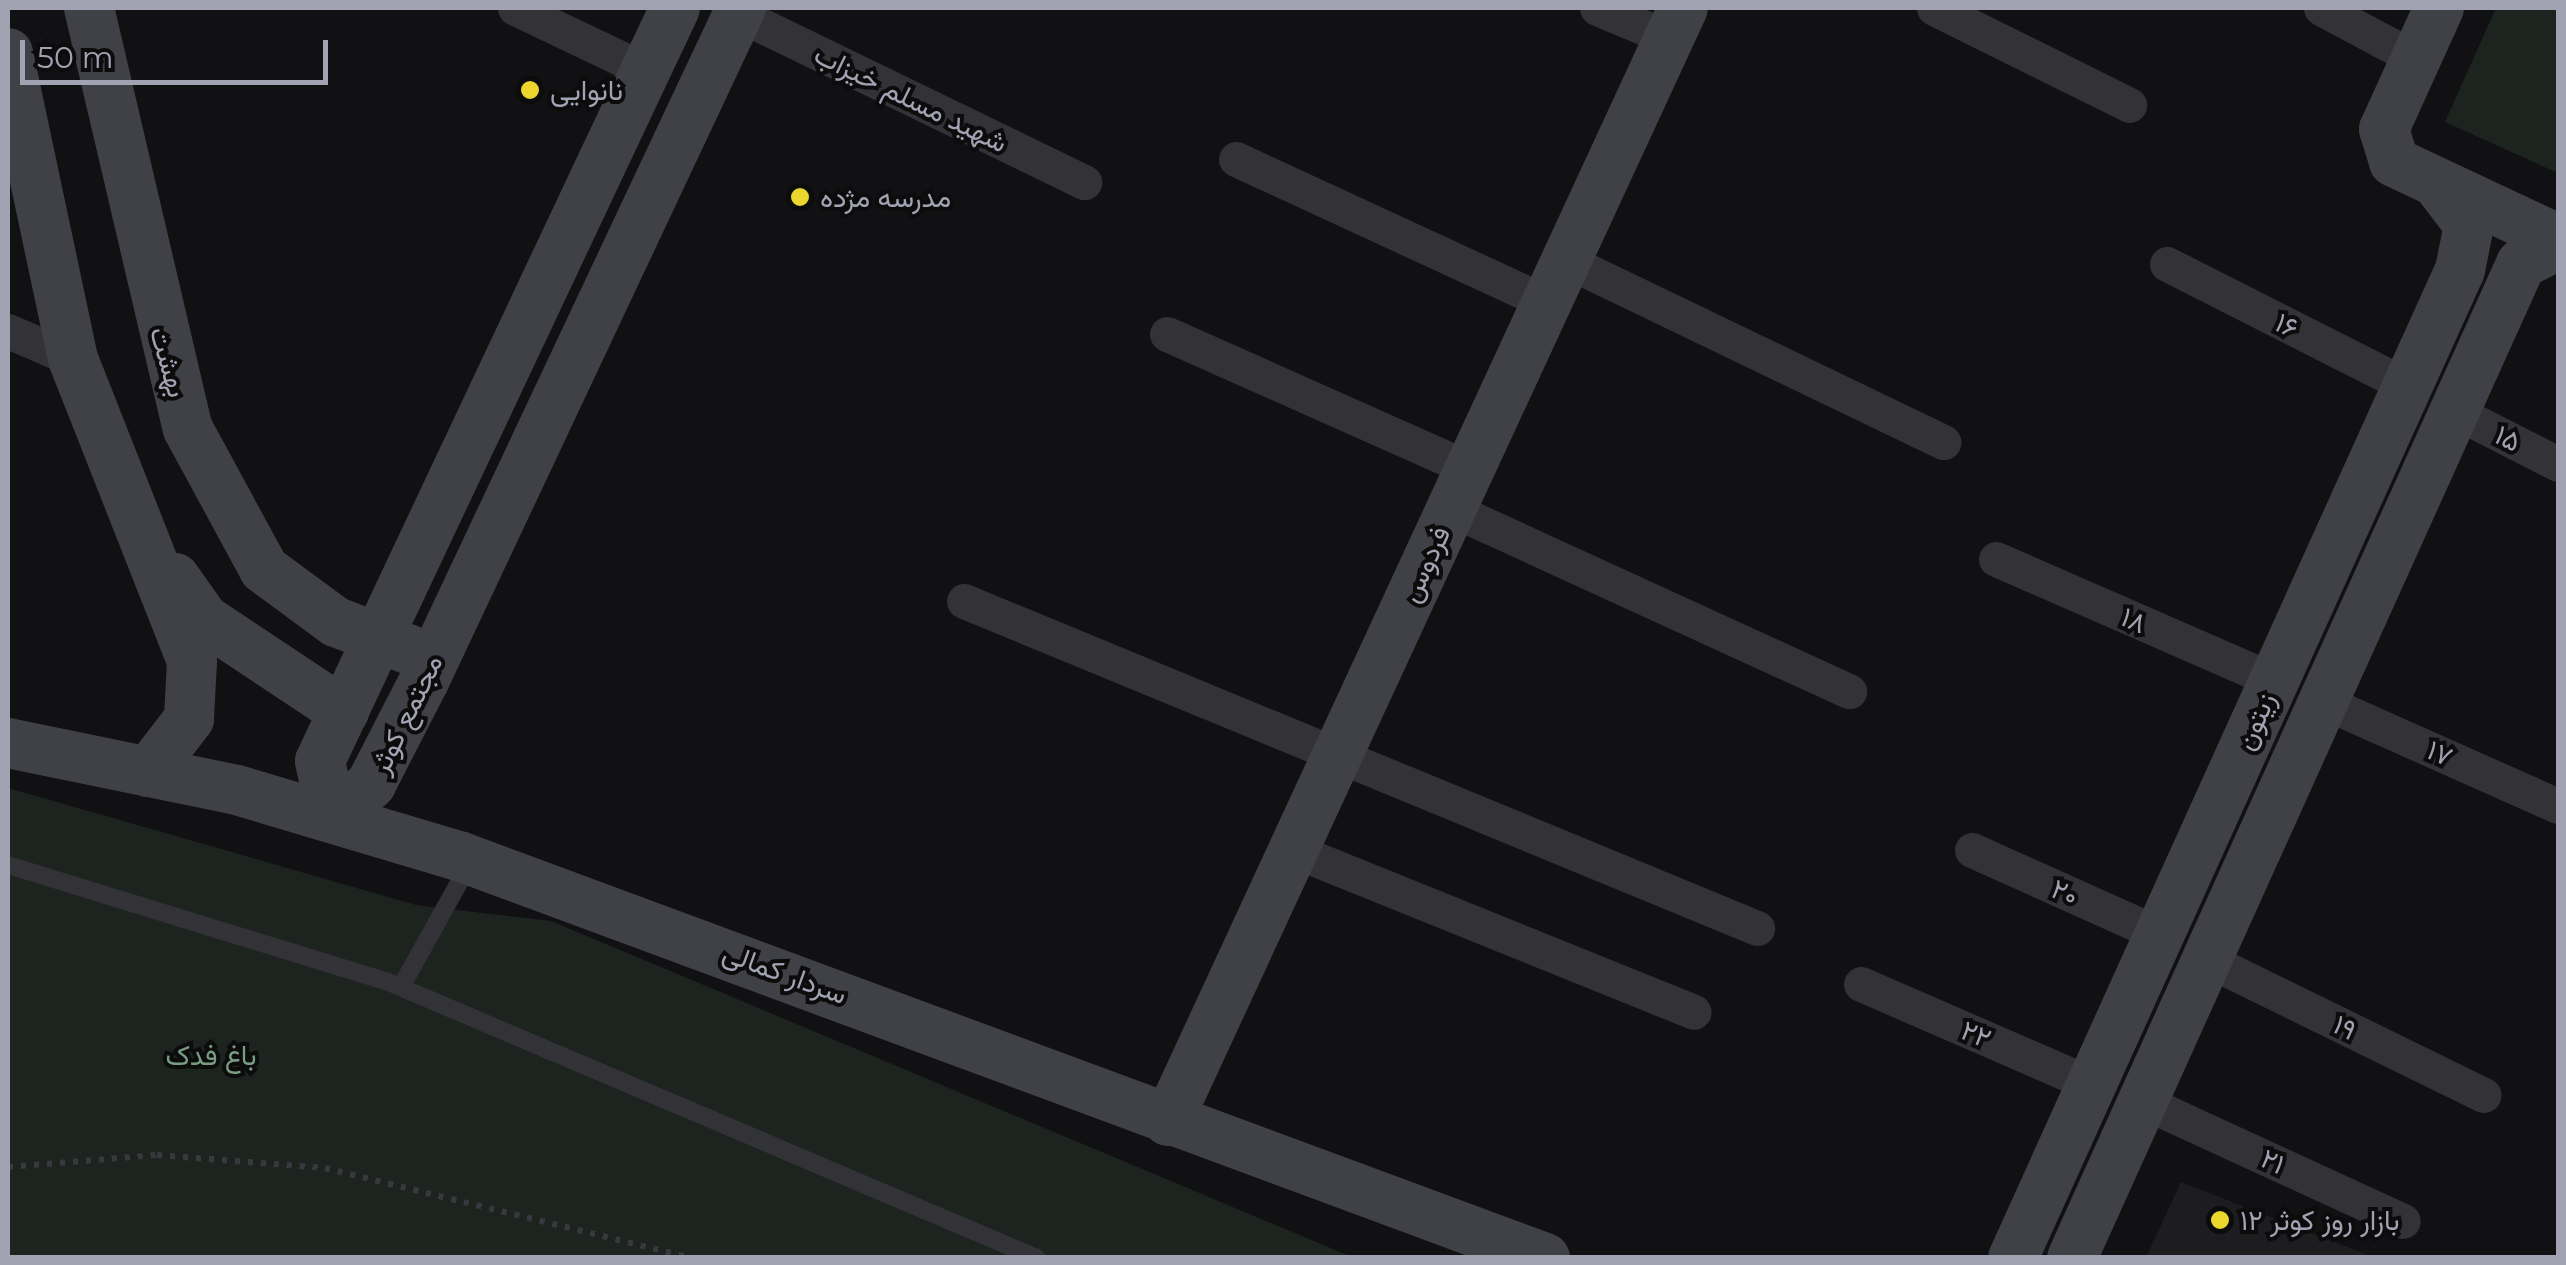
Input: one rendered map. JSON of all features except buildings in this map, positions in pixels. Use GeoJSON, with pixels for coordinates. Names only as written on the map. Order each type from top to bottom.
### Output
{"type":"FeatureCollection","features":[{"type":"Feature","properties":{"kind":"street","name":"بهشت"},"geometry":{"type":"LineString","coordinates":[[89,8],[188,428],[264,569],[336,622],[433,660]]}},
{"type":"Feature","properties":{"kind":"street"},"geometry":{"type":"LineString","coordinates":[[515,8],[646,70]]}},
{"type":"Feature","properties":{"kind":"street","name":"مجتمع کوثر"},"geometry":{"type":"LineString","coordinates":[[675,8],[320,761],[332,818],[371,784],[433,660],[581,349],[734,10]]}},
{"type":"Feature","properties":{"kind":"street"},"geometry":{"type":"LineString","coordinates":[[1597,8],[1676,22]]}},
{"type":"Feature","properties":{"kind":"street"},"geometry":{"type":"LineString","coordinates":[[1934,8],[2129,105]]}},
{"type":"Feature","properties":{"kind":"street"},"geometry":{"type":"LineString","coordinates":[[2321,8],[2416,58]]}},
{"type":"Feature","properties":{"kind":"street","name":"زیتون"},"geometry":{"type":"LineString","coordinates":[[2438,8],[2384,129],[2394,162],[2558,242]]}},
{"type":"Feature","properties":{"kind":"street","name":"شهید مسلم خیزاب"},"geometry":{"type":"LineString","coordinates":[[734,10],[1084,182]]}},
{"type":"Feature","properties":{"kind":"street","name":"فردوس"},"geometry":{"type":"LineString","coordinates":[[1168,1121],[1676,22]]}},
{"type":"Feature","properties":{"kind":"street"},"geometry":{"type":"LineString","coordinates":[[8,53],[73,359],[192,661],[189,718],[148,772]]}},
{"type":"Feature","properties":{"kind":"street"},"geometry":{"type":"LineString","coordinates":[[1236,159],[1556,281],[1944,442]]}},
{"type":"Feature","properties":{"kind":"street","name":"زیتون"},"geometry":{"type":"LineString","coordinates":[[2013,1258],[2460,270],[2469,225],[2440,187]]}},
{"type":"Feature","properties":{"kind":"street","name":"زیتون"},"geometry":{"type":"LineString","coordinates":[[2072,1258],[2322,701],[2458,413],[2521,264],[2558,242]]}},
{"type":"Feature","properties":{"kind":"street","name":"۱۶"},"geometry":{"type":"LineString","coordinates":[[2168,264],[2406,386]]}},
{"type":"Feature","properties":{"kind":"street"},"geometry":{"type":"LineString","coordinates":[[524,326],[581,349]]}},
{"type":"Feature","properties":{"kind":"street"},"geometry":{"type":"LineString","coordinates":[[8,331],[73,359]]}},
{"type":"Feature","properties":{"kind":"street"},"geometry":{"type":"LineString","coordinates":[[1167,334],[1848,691]]}},
{"type":"Feature","properties":{"kind":"street","name":"۱۵"},"geometry":{"type":"LineString","coordinates":[[2458,413],[2558,464]]}},
{"type":"Feature","properties":{"kind":"street"},"geometry":{"type":"LineString","coordinates":[[140,530],[204,619],[344,712]]}},
{"type":"Feature","properties":{"kind":"street","name":"۱۸"},"geometry":{"type":"LineString","coordinates":[[1996,559],[2273,680]]}},
{"type":"Feature","properties":{"kind":"street"},"geometry":{"type":"LineString","coordinates":[[964,601],[1757,928]]}},
{"type":"Feature","properties":{"kind":"street","name":"۱۷"},"geometry":{"type":"LineString","coordinates":[[2322,701],[2558,806]]}},
{"type":"Feature","properties":{"kind":"street","name":"سردار کمالی"},"geometry":{"type":"LineString","coordinates":[[8,743],[148,772],[332,818],[472,860],[1545,1258]]}},
{"type":"Feature","properties":{"kind":"street"},"geometry":{"type":"LineString","coordinates":[[1293,850],[1694,1012]]}},
{"type":"Feature","properties":{"kind":"street","name":"۲۰"},"geometry":{"type":"LineString","coordinates":[[1972,850],[2158,934]]}},
{"type":"Feature","properties":{"kind":"street","name":"۱۹"},"geometry":{"type":"LineString","coordinates":[[2206,959],[2484,1095]]}},
{"type":"Feature","properties":{"kind":"street","name":"۲۲"},"geometry":{"type":"LineString","coordinates":[[1860,984],[2092,1084]]}},
{"type":"Feature","properties":{"kind":"street","name":"۲۱"},"geometry":{"type":"LineString","coordinates":[[2142,1101],[2403,1221]]}},
{"type":"Feature","properties":{"kind":"lane"},"geometry":{"type":"LineString","coordinates":[[401,987],[472,860]]}},
{"type":"Feature","properties":{"kind":"lane"},"geometry":{"type":"LineString","coordinates":[[8,866],[401,987],[1037,1258]]}},
{"type":"Feature","properties":{"kind":"path"},"geometry":{"type":"LineString","coordinates":[[8,1167],[156,1155],[324,1168],[692,1258]]}},
{"type":"Feature","properties":{"kind":"shaded area","name":"بازار روز کوثر ١٢"},"geometry":{"type":"Polygon","coordinates":[[[2181,1182],[2373,1257],[2146,1257],[2181,1182]]]}},
{"type":"Feature","properties":{"kind":"green space"},"geometry":{"type":"Polygon","coordinates":[[[2496,8],[2558,8],[2558,173],[2445,122],[2496,8]]]}},
{"type":"Feature","properties":{"kind":"green space","name":"باغ فدک"},"geometry":{"type":"Polygon","coordinates":[[[8,788],[416,905],[551,921],[1352,1257],[8,1258],[8,788]]]}},
{"type":"Feature","properties":{"kind":"place","name":"نانوایی"},"geometry":{"type":"Point","coordinates":[530,90]}},
{"type":"Feature","properties":{"kind":"place","name":"مدرسه مژده"},"geometry":{"type":"Point","coordinates":[800,197]}},
{"type":"Feature","properties":{"kind":"place","name":"بازار روز کوثر ١٢"},"geometry":{"type":"Point","coordinates":[2220,1220]}}]}
